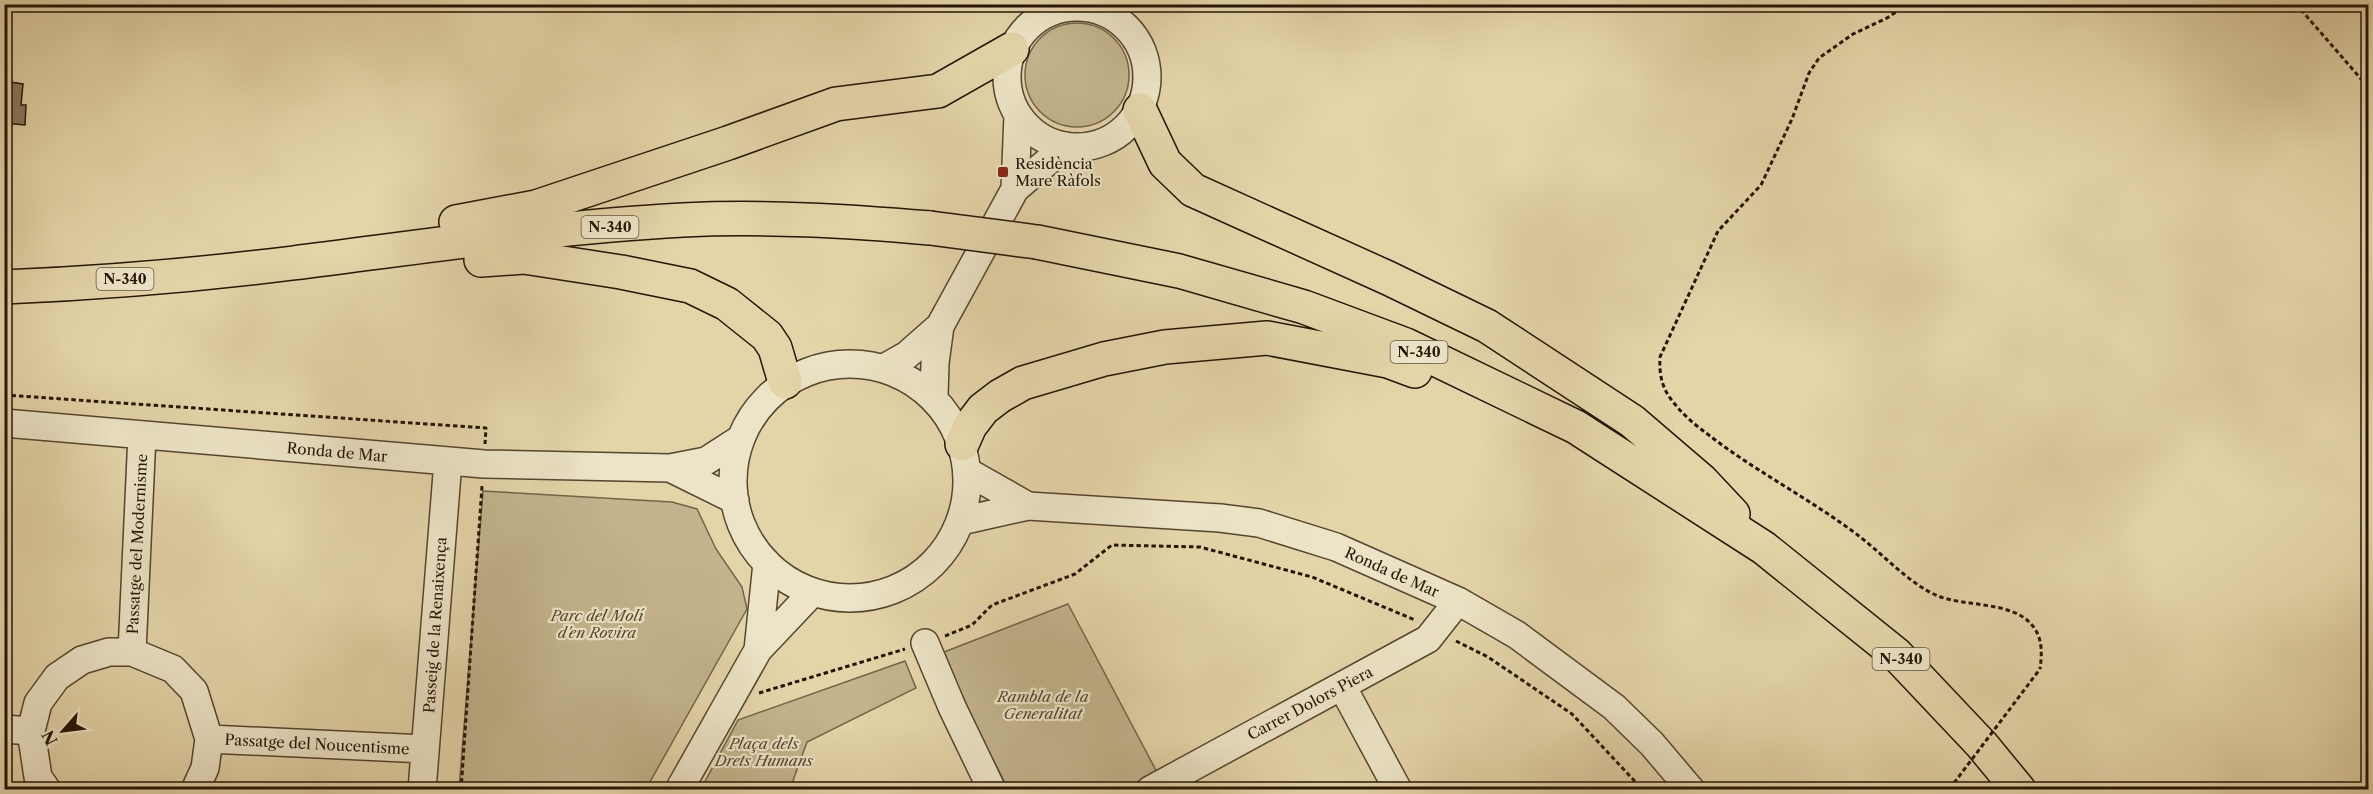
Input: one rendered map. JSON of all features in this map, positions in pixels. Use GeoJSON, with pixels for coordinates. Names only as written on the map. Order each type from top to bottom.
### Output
{"type":"FeatureCollection","features":[{"type":"Feature","properties":{"kind":"highway"},"geometry":{"type":"LineString","coordinates":[[291,263],[342,242],[536,207],[728,143],[836,104],[938,91],[1012,49]]}},
{"type":"Feature","properties":{"kind":"highway"},"geometry":{"type":"LineString","coordinates":[[1140,110],[1165,163],[1192,190],[1388,278],[1487,326],[1632,421],[1702,481],[1764,548]]}},
{"type":"Feature","properties":{"kind":"highway","name":"N-340"},"geometry":{"type":"LineString","coordinates":[[4,286],[67,284],[246,268],[504,236],[683,220],[829,219],[930,228],[1037,242],[1179,272],[1304,307],[1406,345],[1576,428],[1764,548],[1896,654],[1982,745],[2019,789]]}},
{"type":"Feature","properties":{"kind":"highway"},"geometry":{"type":"LineString","coordinates":[[246,268],[296,274],[524,257],[621,272],[690,286],[727,303],[767,336],[775,348],[784,382]]}},
{"type":"Feature","properties":{"kind":"highway"},"geometry":{"type":"LineString","coordinates":[[965,458],[970,426],[983,409],[1023,383],[1133,352],[1267,338],[1388,361],[1515,409],[1697,518],[1764,548]]}},
{"type":"Feature","properties":{"kind":"street"},"geometry":{"type":"LineString","coordinates":[[1131,32],[1133,4]]}},
{"type":"Feature","properties":{"kind":"street"},"geometry":{"type":"LineString","coordinates":[[1087,6],[1111,17],[1131,32],[1140,45],[1146,66],[1146,89],[1140,110],[1125,129],[1106,141],[1084,147],[1066,146],[1049,141],[1033,132],[1018,115],[1007,85],[1007,67],[1012,49],[1029,13],[1087,6]]}},
{"type":"Feature","properties":{"kind":"street"},"geometry":{"type":"LineString","coordinates":[[1015,189],[1018,115]]}},
{"type":"Feature","properties":{"kind":"street"},"geometry":{"type":"LineString","coordinates":[[934,397],[884,368],[865,363],[823,365],[784,382],[761,404],[751,417],[740,440],[734,470],[735,500],[746,534],[767,563],[787,581],[811,594],[838,597],[882,593],[921,574],[951,541],[965,520],[965,458],[934,397],[934,363],[940,326],[1015,189],[1066,146]]}},
{"type":"Feature","properties":{"kind":"street"},"geometry":{"type":"LineString","coordinates":[[884,368],[907,355],[940,326]]}},
{"type":"Feature","properties":{"kind":"street","name":"Ronda de Mar"},"geometry":{"type":"LineString","coordinates":[[4,423],[448,461],[670,468],[706,461],[740,440]]}},
{"type":"Feature","properties":{"kind":"street","name":"Passatge del Modernisme"},"geometry":{"type":"LineString","coordinates":[[132,652],[142,435]]}},
{"type":"Feature","properties":{"kind":"street","name":"Ronda de Mar"},"geometry":{"type":"LineString","coordinates":[[965,458],[1028,506]]}},
{"type":"Feature","properties":{"kind":"street","name":"Passeig de la Renaixença"},"geometry":{"type":"LineString","coordinates":[[422,789],[448,461]]}},
{"type":"Feature","properties":{"kind":"street","name":"Ronda de Mar"},"geometry":{"type":"LineString","coordinates":[[670,468],[735,500]]}},
{"type":"Feature","properties":{"kind":"street","name":"Ronda de Mar"},"geometry":{"type":"LineString","coordinates":[[965,520],[1028,506],[1220,518],[1259,523],[1336,546],[1458,601],[1517,635],[1614,707],[1652,744],[1691,789]]}},
{"type":"Feature","properties":{"kind":"street"},"geometry":{"type":"LineString","coordinates":[[758,650],[767,563]]}},
{"type":"Feature","properties":{"kind":"street"},"geometry":{"type":"LineString","coordinates":[[679,789],[758,650],[811,594]]}},
{"type":"Feature","properties":{"kind":"street","name":"Carrer Dolors Piera"},"geometry":{"type":"LineString","coordinates":[[1150,789],[1428,639],[1458,601]]}},
{"type":"Feature","properties":{"kind":"street"},"geometry":{"type":"LineString","coordinates":[[925,643],[952,707],[992,789]]}},
{"type":"Feature","properties":{"kind":"street"},"geometry":{"type":"LineString","coordinates":[[47,789],[38,777],[18,730],[57,677],[82,660],[109,652],[132,652],[173,669],[194,691],[209,739],[205,768],[195,789]]}},
{"type":"Feature","properties":{"kind":"street"},"geometry":{"type":"LineString","coordinates":[[1342,686],[1398,789]]}},
{"type":"Feature","properties":{"kind":"street","name":"Passatge del Noucentisme"},"geometry":{"type":"LineString","coordinates":[[209,739],[425,749]]}},
{"type":"Feature","properties":{"kind":"path"},"geometry":{"type":"LineString","coordinates":[[1908,4],[1887,18],[1853,34],[1819,58],[1809,73],[1792,119],[1761,185],[1718,231],[1660,357],[1659,374],[1671,401],[1701,429],[1751,467],[1854,532],[1920,586],[1936,596],[1955,602],[1989,606],[2015,613],[2032,625],[2040,639],[2042,655],[2040,669],[1948,789]]}},
{"type":"Feature","properties":{"kind":"path"},"geometry":{"type":"LineString","coordinates":[[2296,4],[2368,87]]}},
{"type":"Feature","properties":{"kind":"path"},"geometry":{"type":"LineString","coordinates":[[4,395],[486,428]]}},
{"type":"Feature","properties":{"kind":"path"},"geometry":{"type":"LineString","coordinates":[[461,789],[482,496]]}},
{"type":"Feature","properties":{"kind":"path"},"geometry":{"type":"LineString","coordinates":[[728,702],[925,643],[972,625],[992,605],[1076,574],[1112,545]]}},
{"type":"Feature","properties":{"kind":"green space"},"geometry":{"type":"Polygon","coordinates":[[[1077,23],[1097,27],[1114,38],[1125,55],[1129,75],[1125,95],[1114,112],[1097,123],[1077,127],[1057,123],[1040,112],[1029,95],[1025,75],[1029,55],[1040,38],[1057,27],[1077,23]]]}},
{"type":"Feature","properties":{"kind":"green space","name":"Parc del Molí d'en Rovira"},"geometry":{"type":"Polygon","coordinates":[[[483,491],[672,502],[697,509],[716,549],[742,587],[747,609],[646,789],[459,789],[483,491]]]}},
{"type":"Feature","properties":{"kind":"green space","name":"Rambla de la Generalitat"},"geometry":{"type":"Polygon","coordinates":[[[1068,604],[1159,776],[1136,789],[1008,789],[939,654],[1068,604]]]}},
{"type":"Feature","properties":{"kind":"green space","name":"Plaça dels Drets Humans"},"geometry":{"type":"Polygon","coordinates":[[[905,661],[916,688],[807,742],[790,789],[701,789],[738,720],[905,661]]]}},
{"type":"Feature","properties":{"kind":"building"},"geometry":{"type":"Polygon","coordinates":[[[4,81],[23,84],[21,105],[26,105],[25,125],[4,123],[4,81]]]}},
{"type":"Feature","properties":{"kind":"place","name":"Residència Mare Ràfols"},"geometry":{"type":"Point","coordinates":[1003,172]}}]}
